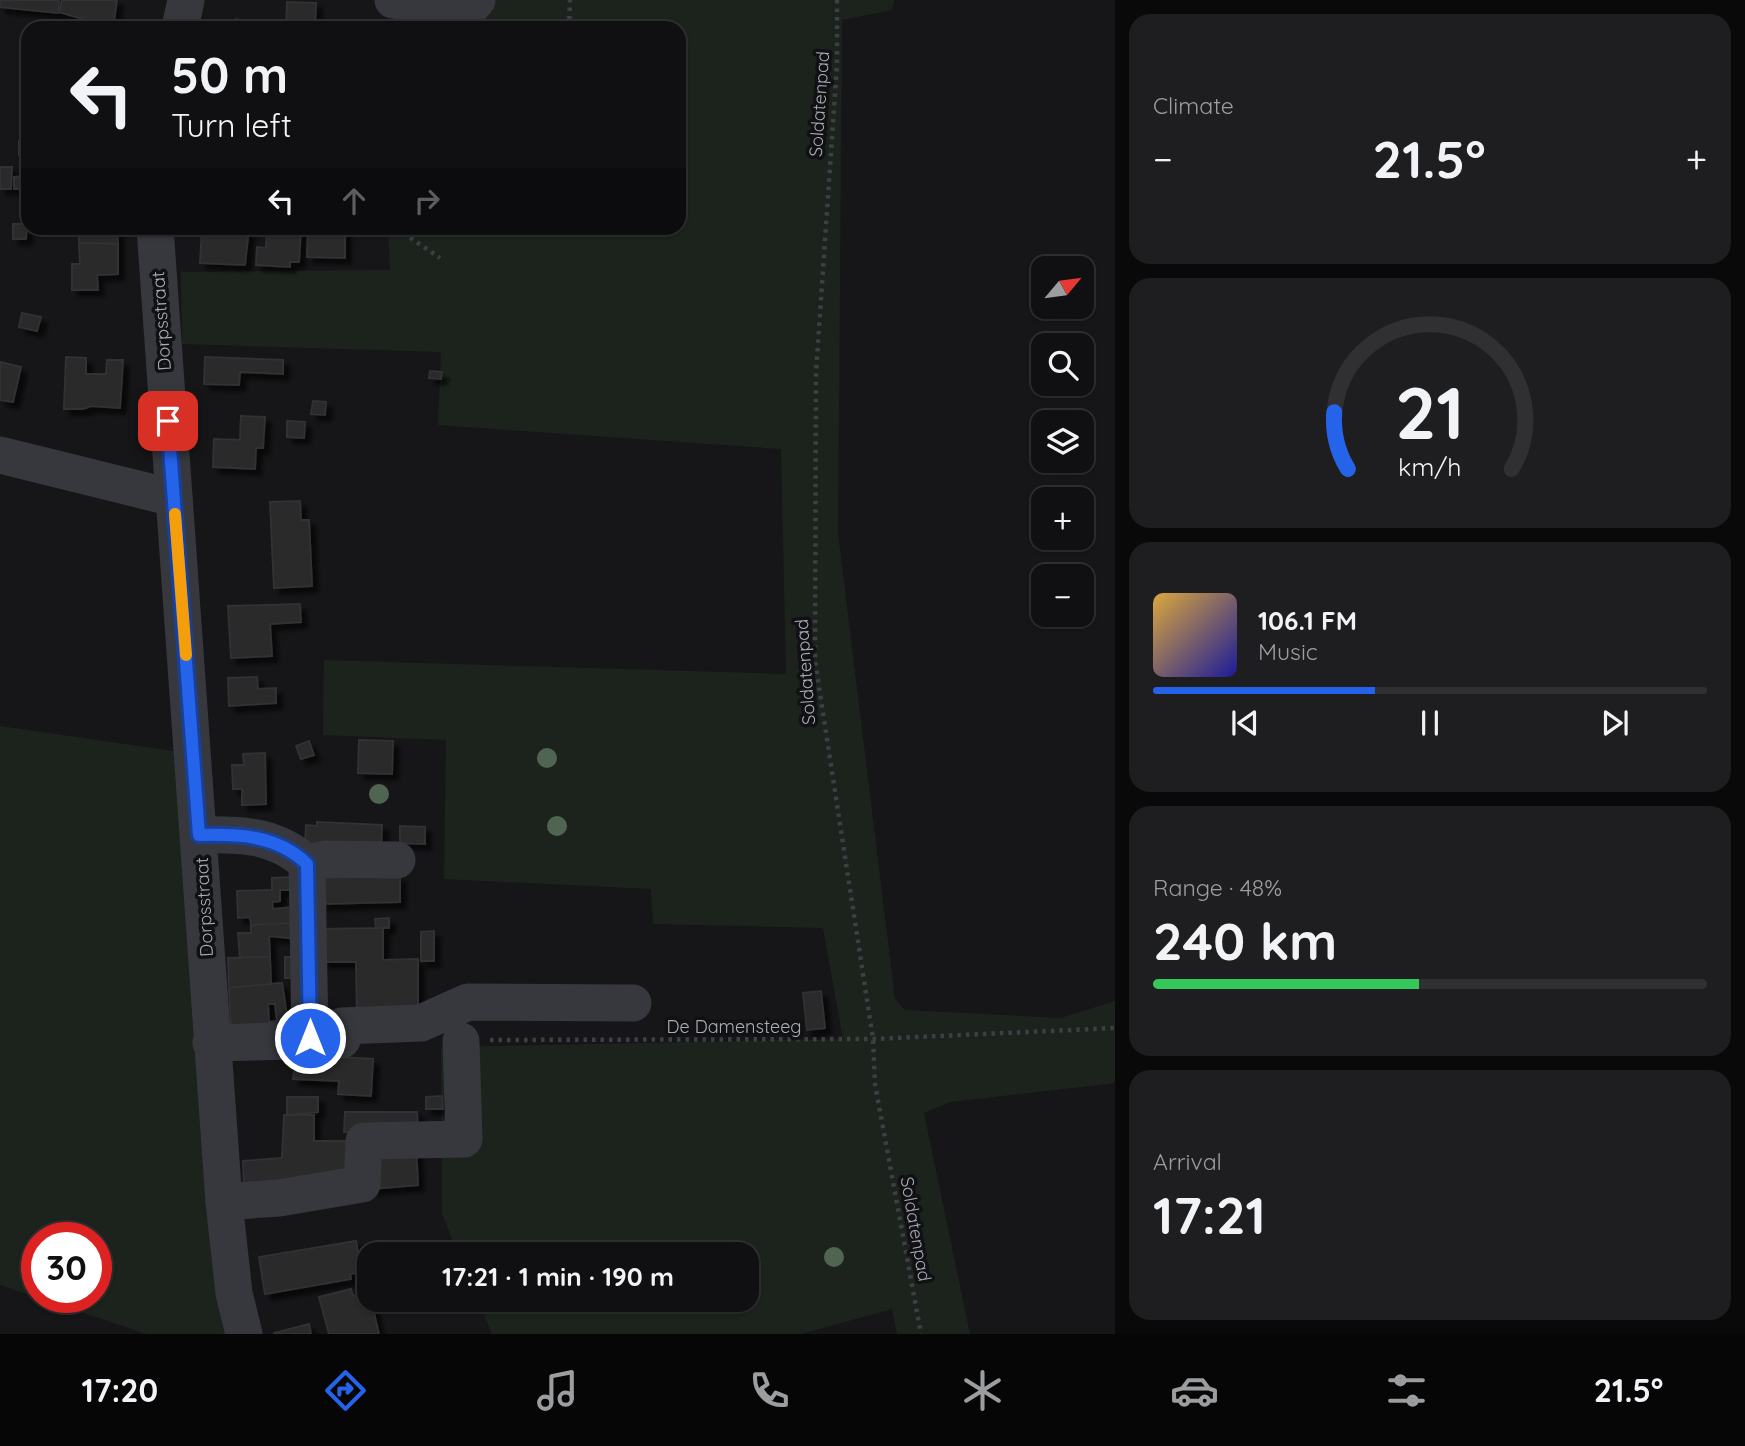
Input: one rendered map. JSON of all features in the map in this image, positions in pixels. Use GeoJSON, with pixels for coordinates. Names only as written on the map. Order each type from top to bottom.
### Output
{"type":"FeatureCollection","features":[{"type":"Feature","properties":{"kind":"street"},"geometry":{"type":"LineString","coordinates":[[182,21],[186,0]]}},
{"type":"Feature","properties":{"kind":"street"},"geometry":{"type":"LineString","coordinates":[[393,0],[405,1],[412,15],[470,9]]}},
{"type":"Feature","properties":{"kind":"street","name":"Dorpsstraat"},"geometry":{"type":"LineString","coordinates":[[155,235],[199,835],[211,1043],[234,1293],[244,1334]]}},
{"type":"Feature","properties":{"kind":"street"},"geometry":{"type":"LineString","coordinates":[[0,455],[174,498]]}},
{"type":"Feature","properties":{"kind":"street"},"geometry":{"type":"LineString","coordinates":[[199,835],[266,839],[291,849],[307,870],[335,1040]]}},
{"type":"Feature","properties":{"kind":"street"},"geometry":{"type":"LineString","coordinates":[[307,870],[326,859],[397,860]]}},
{"type":"Feature","properties":{"kind":"street"},"geometry":{"type":"LineString","coordinates":[[335,1040],[342,1026],[421,1023],[468,1002],[634,1003]]}},
{"type":"Feature","properties":{"kind":"street"},"geometry":{"type":"LineString","coordinates":[[211,1043],[335,1040]]}},
{"type":"Feature","properties":{"kind":"street"},"geometry":{"type":"LineString","coordinates":[[224,1202],[279,1198],[362,1184],[364,1141],[464,1139],[461,1041]]}},
{"type":"Feature","properties":{"kind":"path"},"geometry":{"type":"LineString","coordinates":[[569,21],[570,0]]}},
{"type":"Feature","properties":{"kind":"path","name":"Soldatenpad"},"geometry":{"type":"LineString","coordinates":[[837,0],[837,64],[816,373],[815,661],[873,1039],[875,1084],[921,1334]]}},
{"type":"Feature","properties":{"kind":"path"},"geometry":{"type":"LineString","coordinates":[[406,235],[440,258]]}},
{"type":"Feature","properties":{"kind":"path","name":"De Damensteeg"},"geometry":{"type":"LineString","coordinates":[[461,1041],[873,1039],[1115,1028]]}},
{"type":"Feature","properties":{"kind":"shaded area"},"geometry":{"type":"Polygon","coordinates":[[[477,0],[894,0],[892,10],[842,20],[838,533],[895,999],[905,1010],[1061,1018],[1115,1001],[1115,1083],[950,1102],[924,1113],[970,1334],[897,1334],[892,1309],[801,1334],[492,1334],[483,1312],[759,1312],[759,1242],[454,1242],[442,1214],[441,1047],[843,1039],[823,928],[653,924],[651,889],[444,879],[446,740],[323,735],[324,660],[786,674],[781,449],[438,425],[441,352],[182,344],[181,272],[390,270],[388,235],[686,235],[686,21],[477,21],[477,0]]]}},
{"type":"Feature","properties":{"kind":"shaded area"},"geometry":{"type":"Polygon","coordinates":[[[0,726],[180,752],[230,1334],[147,1334],[84,1313],[112,1313],[112,1222],[21,1222],[21,1292],[0,1285],[0,726]]]}},
{"type":"Feature","properties":{"kind":"building"},"geometry":{"type":"Polygon","coordinates":[[[0,0],[59,0],[58,13],[0,7],[0,0]]]}},
{"type":"Feature","properties":{"kind":"building"},"geometry":{"type":"Polygon","coordinates":[[[62,0],[117,0],[114,21],[89,21],[59,12],[62,0]]]}},
{"type":"Feature","properties":{"kind":"building"},"geometry":{"type":"Polygon","coordinates":[[[287,2],[316,3],[315,21],[286,21],[287,2]]]}},
{"type":"Feature","properties":{"kind":"building"},"geometry":{"type":"Polygon","coordinates":[[[0,167],[12,167],[11,189],[0,189],[0,167]]]}},
{"type":"Feature","properties":{"kind":"building"},"geometry":{"type":"Polygon","coordinates":[[[21,176],[21,189],[14,189],[14,177],[21,176]]]}},
{"type":"Feature","properties":{"kind":"building"},"geometry":{"type":"Polygon","coordinates":[[[13,224],[21,224],[21,235],[26,235],[26,239],[13,239],[13,224]]]}},
{"type":"Feature","properties":{"kind":"building"},"geometry":{"type":"Polygon","coordinates":[[[79,235],[117,235],[118,244],[79,243],[79,235]]]}},
{"type":"Feature","properties":{"kind":"building"},"geometry":{"type":"Polygon","coordinates":[[[202,235],[248,235],[245,265],[200,263],[202,235]]]}},
{"type":"Feature","properties":{"kind":"building"},"geometry":{"type":"Polygon","coordinates":[[[267,235],[301,235],[299,262],[290,262],[290,267],[256,265],[257,247],[266,248],[267,235]]]}},
{"type":"Feature","properties":{"kind":"building"},"geometry":{"type":"Polygon","coordinates":[[[308,235],[345,235],[345,258],[307,257],[308,235]]]}},
{"type":"Feature","properties":{"kind":"building"},"geometry":{"type":"Polygon","coordinates":[[[79,243],[118,244],[118,274],[97,275],[98,290],[72,290],[72,264],[80,264],[79,243]]]}},
{"type":"Feature","properties":{"kind":"building"},"geometry":{"type":"Polygon","coordinates":[[[22,313],[41,317],[37,331],[19,327],[22,313]]]}},
{"type":"Feature","properties":{"kind":"building"},"geometry":{"type":"Polygon","coordinates":[[[66,357],[86,358],[86,374],[106,374],[107,360],[123,360],[120,408],[91,406],[64,409],[66,357]]]}},
{"type":"Feature","properties":{"kind":"building"},"geometry":{"type":"Polygon","coordinates":[[[205,357],[283,360],[283,374],[240,372],[239,385],[204,384],[205,357]]]}},
{"type":"Feature","properties":{"kind":"building"},"geometry":{"type":"Polygon","coordinates":[[[0,362],[21,367],[13,402],[0,400],[0,362]]]}},
{"type":"Feature","properties":{"kind":"building"},"geometry":{"type":"Polygon","coordinates":[[[430,371],[442,372],[441,379],[429,378],[430,371]]]}},
{"type":"Feature","properties":{"kind":"building"},"geometry":{"type":"Polygon","coordinates":[[[313,401],[326,402],[325,415],[311,414],[313,401]]]}},
{"type":"Feature","properties":{"kind":"building"},"geometry":{"type":"Polygon","coordinates":[[[241,416],[265,417],[263,448],[256,448],[255,469],[213,467],[214,439],[240,440],[241,416]]]}},
{"type":"Feature","properties":{"kind":"building"},"geometry":{"type":"Polygon","coordinates":[[[287,421],[305,422],[304,438],[287,437],[287,421]]]}},
{"type":"Feature","properties":{"kind":"building"},"geometry":{"type":"Polygon","coordinates":[[[300,501],[301,520],[309,520],[312,586],[274,588],[270,502],[300,501]]]}},
{"type":"Feature","properties":{"kind":"building"},"geometry":{"type":"Polygon","coordinates":[[[300,604],[301,622],[270,624],[272,656],[231,658],[228,606],[300,604]]]}},
{"type":"Feature","properties":{"kind":"building"},"geometry":{"type":"Polygon","coordinates":[[[257,677],[258,689],[276,688],[276,703],[229,706],[228,678],[257,677]]]}},
{"type":"Feature","properties":{"kind":"building"},"geometry":{"type":"Polygon","coordinates":[[[359,740],[393,741],[392,774],[358,773],[359,740]]]}},
{"type":"Feature","properties":{"kind":"building"},"geometry":{"type":"Polygon","coordinates":[[[309,741],[314,755],[301,759],[296,746],[309,741]]]}},
{"type":"Feature","properties":{"kind":"building"},"geometry":{"type":"Polygon","coordinates":[[[265,753],[266,804],[242,805],[242,789],[233,789],[232,765],[244,765],[243,754],[265,753]]]}},
{"type":"Feature","properties":{"kind":"building"},"geometry":{"type":"Polygon","coordinates":[[[317,822],[382,825],[381,851],[305,849],[306,825],[317,826],[317,822]]]}},
{"type":"Feature","properties":{"kind":"building"},"geometry":{"type":"Polygon","coordinates":[[[400,826],[425,827],[425,844],[400,843],[400,826]]]}},
{"type":"Feature","properties":{"kind":"building"},"geometry":{"type":"Polygon","coordinates":[[[400,876],[400,902],[322,904],[321,878],[400,876]]]}},
{"type":"Feature","properties":{"kind":"building"},"geometry":{"type":"Polygon","coordinates":[[[293,877],[293,890],[280,890],[280,901],[272,902],[273,909],[293,907],[293,923],[251,925],[250,917],[238,918],[237,891],[272,890],[272,878],[293,877]]]}},
{"type":"Feature","properties":{"kind":"building"},"geometry":{"type":"Polygon","coordinates":[[[389,918],[389,928],[376,928],[375,919],[389,918]]]}},
{"type":"Feature","properties":{"kind":"building"},"geometry":{"type":"Polygon","coordinates":[[[293,923],[299,939],[269,936],[270,957],[240,958],[238,933],[251,933],[251,925],[293,923]]]}},
{"type":"Feature","properties":{"kind":"building"},"geometry":{"type":"Polygon","coordinates":[[[383,928],[383,960],[418,959],[418,1016],[357,1017],[356,962],[322,962],[322,929],[383,928]]]}},
{"type":"Feature","properties":{"kind":"building"},"geometry":{"type":"Polygon","coordinates":[[[434,931],[434,961],[421,961],[421,932],[434,931]]]}},
{"type":"Feature","properties":{"kind":"building"},"geometry":{"type":"Polygon","coordinates":[[[270,957],[271,984],[282,983],[229,988],[228,958],[270,957]]]}},
{"type":"Feature","properties":{"kind":"building"},"geometry":{"type":"Polygon","coordinates":[[[285,957],[298,957],[299,978],[285,978],[285,957]]]}},
{"type":"Feature","properties":{"kind":"building"},"geometry":{"type":"Polygon","coordinates":[[[282,983],[288,1022],[231,1025],[229,988],[282,983]],[[268,1004],[269,1022],[277,1021],[275,1004],[268,1004]]]}},
{"type":"Feature","properties":{"kind":"building"},"geometry":{"type":"Polygon","coordinates":[[[821,991],[825,1028],[807,1030],[803,993],[821,991]]]}},
{"type":"Feature","properties":{"kind":"building"},"geometry":{"type":"Polygon","coordinates":[[[298,1049],[339,1057],[373,1059],[371,1096],[338,1094],[339,1081],[293,1079],[298,1049]]]}},
{"type":"Feature","properties":{"kind":"building"},"geometry":{"type":"Polygon","coordinates":[[[442,1096],[443,1109],[426,1109],[426,1097],[442,1096]]]}},
{"type":"Feature","properties":{"kind":"building"},"geometry":{"type":"Polygon","coordinates":[[[287,1097],[318,1097],[318,1112],[287,1115],[287,1097]]]}},
{"type":"Feature","properties":{"kind":"building"},"geometry":{"type":"Polygon","coordinates":[[[345,1112],[417,1112],[418,1133],[344,1132],[345,1112]]]}},
{"type":"Feature","properties":{"kind":"building"},"geometry":{"type":"Polygon","coordinates":[[[284,1115],[314,1115],[314,1141],[353,1141],[353,1176],[244,1187],[243,1161],[282,1158],[284,1115]]]}},
{"type":"Feature","properties":{"kind":"building"},"geometry":{"type":"Polygon","coordinates":[[[416,1146],[418,1185],[372,1189],[370,1148],[416,1146]]]}},
{"type":"Feature","properties":{"kind":"building"},"geometry":{"type":"Polygon","coordinates":[[[356,1241],[357,1273],[350,1274],[351,1279],[265,1294],[259,1257],[356,1241]]]}},
{"type":"Feature","properties":{"kind":"building"},"geometry":{"type":"Polygon","coordinates":[[[351,1289],[353,1296],[357,1295],[357,1312],[374,1312],[379,1334],[329,1334],[319,1297],[351,1289]]]}},
{"type":"Feature","properties":{"kind":"building"},"geometry":{"type":"Polygon","coordinates":[[[309,1324],[311,1334],[274,1334],[274,1333],[309,1324]]]}},
{"type":"Feature","properties":{"kind":"slow traffic"},"geometry":{"type":"LineString","coordinates":[[175,514],[186,655]]}},
{"type":"Feature","properties":{"kind":"route"},"geometry":{"type":"LineString","coordinates":[[168,421],[199,835],[266,839],[291,849],[307,864],[310,1038]]}}]}
